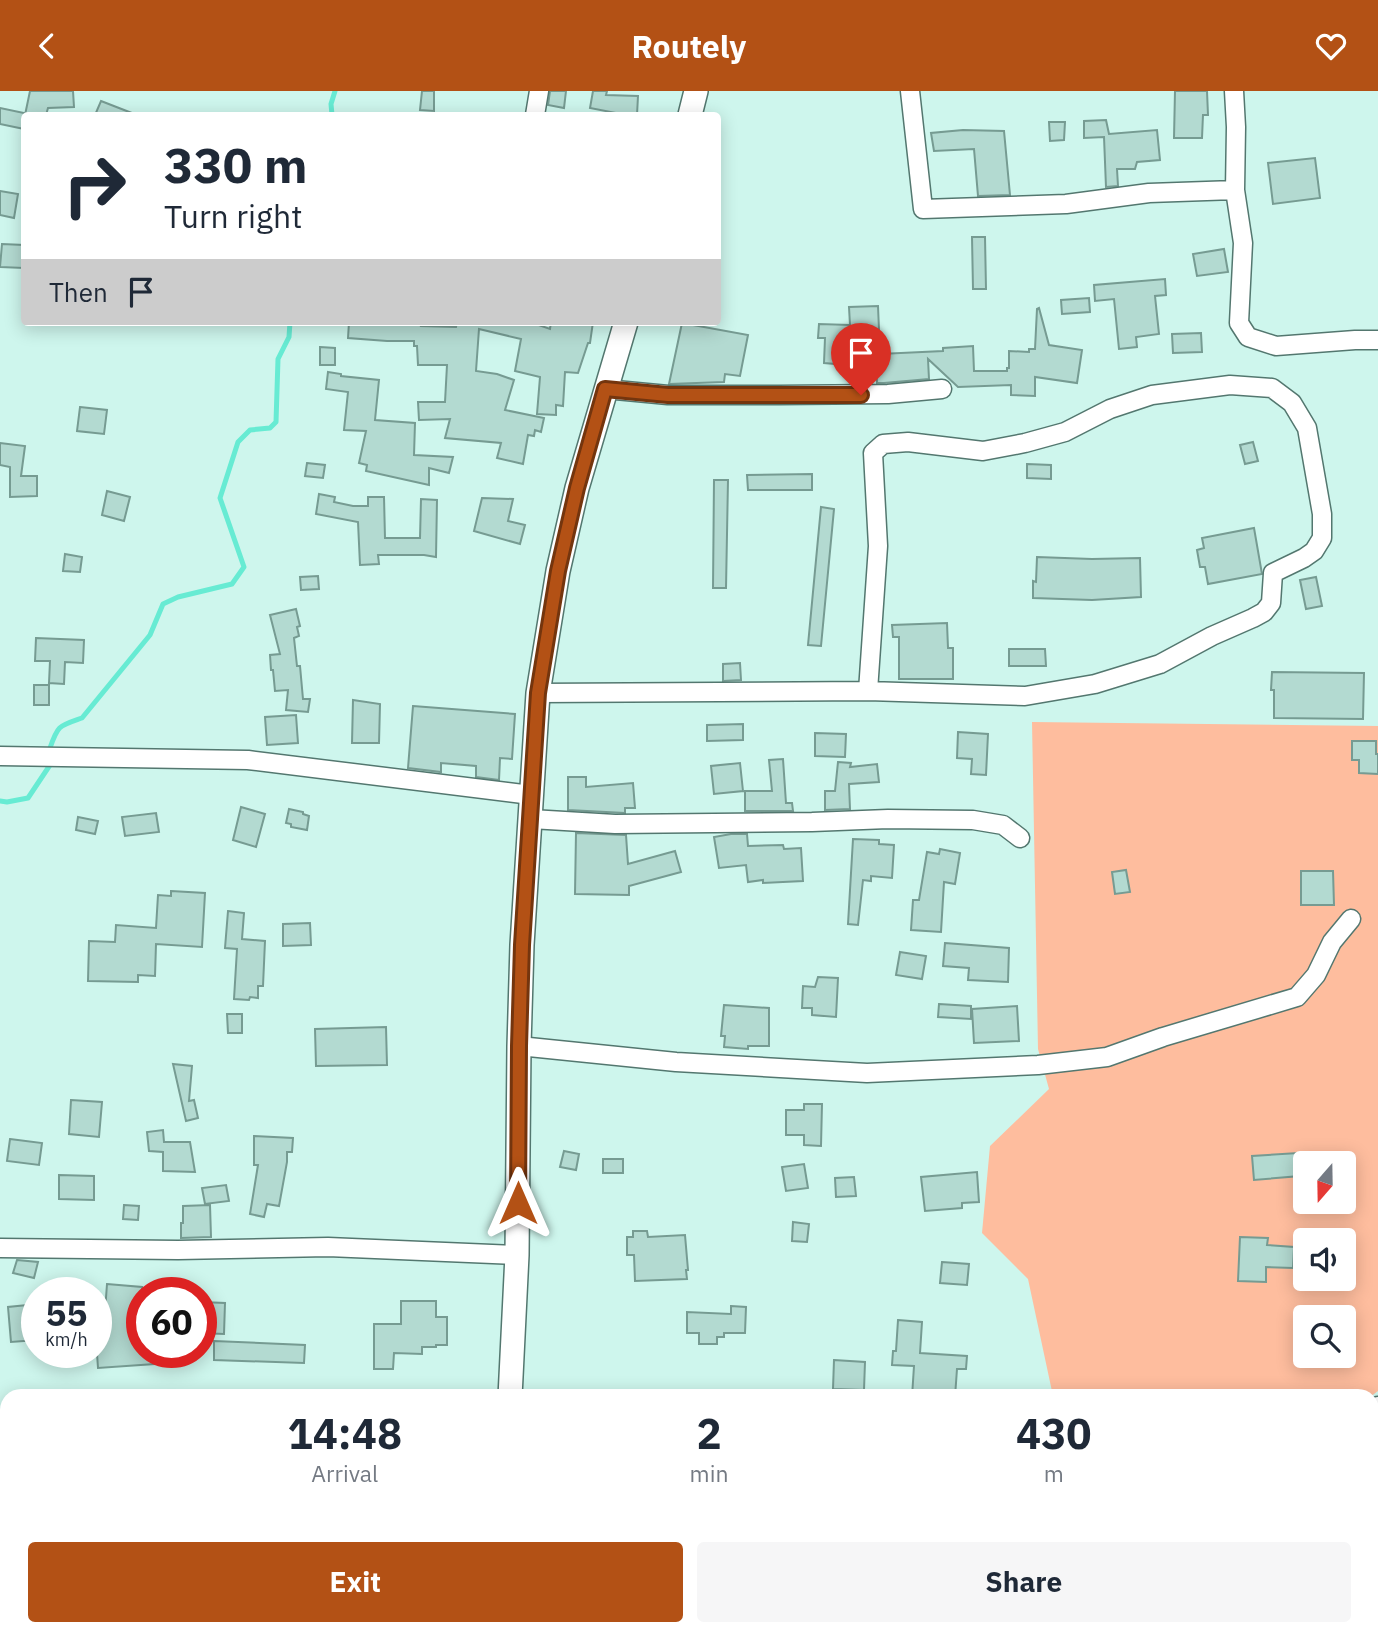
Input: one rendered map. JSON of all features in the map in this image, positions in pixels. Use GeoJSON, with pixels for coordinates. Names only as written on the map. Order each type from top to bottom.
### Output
{"type":"FeatureCollection","features":[{"type":"Feature","properties":{"kind":"main road"},"geometry":{"type":"LineString","coordinates":[[691,112],[696,91]]}},
{"type":"Feature","properties":{"kind":"main road"},"geometry":{"type":"LineString","coordinates":[[510,1389],[517,1255],[522,945],[538,693],[558,571],[577,488],[625,326]]}},
{"type":"Feature","properties":{"kind":"street"},"geometry":{"type":"LineString","coordinates":[[536,112],[539,91]]}},
{"type":"Feature","properties":{"kind":"street"},"geometry":{"type":"LineString","coordinates":[[910,91],[923,209],[1066,204],[1149,193],[1235,190]]}},
{"type":"Feature","properties":{"kind":"street"},"geometry":{"type":"LineString","coordinates":[[1234,91],[1235,190],[1243,243],[1239,323],[1248,337],[1276,346],[1378,340]]}},
{"type":"Feature","properties":{"kind":"street"},"geometry":{"type":"LineString","coordinates":[[538,693],[868,691],[1025,696],[1095,684],[1160,664],[1264,612],[1271,603],[1273,573],[1314,551],[1322,538],[1322,514],[1307,428],[1292,403],[1272,388],[1230,384],[1152,395],[1110,409],[1065,432],[983,451],[908,442],[883,444],[873,453],[878,546],[868,691]]}},
{"type":"Feature","properties":{"kind":"street"},"geometry":{"type":"LineString","coordinates":[[605,389],[682,395],[888,394],[942,389]]}},
{"type":"Feature","properties":{"kind":"street"},"geometry":{"type":"LineString","coordinates":[[0,756],[248,760],[531,795]]}},
{"type":"Feature","properties":{"kind":"street"},"geometry":{"type":"LineString","coordinates":[[531,820],[615,824],[973,820],[1003,825],[1020,838]]}},
{"type":"Feature","properties":{"kind":"street"},"geometry":{"type":"LineString","coordinates":[[519,1046],[676,1062],[867,1073],[1038,1065],[1107,1057],[1163,1037],[1297,997],[1316,975],[1332,942],[1351,919]]}},
{"type":"Feature","properties":{"kind":"street"},"geometry":{"type":"LineString","coordinates":[[0,1248],[178,1250],[328,1247],[517,1255]]}},
{"type":"Feature","properties":{"kind":"shaded area"},"geometry":{"type":"Polygon","coordinates":[[[1032,722],[1378,726],[1378,1389],[1052,1389],[1028,1279],[982,1233],[990,1146],[1049,1089],[1038,1049],[1032,722]]]}},
{"type":"Feature","properties":{"kind":"building"},"geometry":{"type":"Polygon","coordinates":[[[30,91],[73,91],[74,107],[48,108],[47,112],[26,112],[30,91]]]}},
{"type":"Feature","properties":{"kind":"building"},"geometry":{"type":"Polygon","coordinates":[[[422,91],[434,91],[434,111],[420,110],[422,91]]]}},
{"type":"Feature","properties":{"kind":"building"},"geometry":{"type":"Polygon","coordinates":[[[550,91],[566,91],[564,108],[548,105],[550,91]]]}},
{"type":"Feature","properties":{"kind":"building"},"geometry":{"type":"Polygon","coordinates":[[[593,91],[607,91],[606,95],[638,96],[637,112],[611,112],[590,108],[593,91]]]}},
{"type":"Feature","properties":{"kind":"building"},"geometry":{"type":"Polygon","coordinates":[[[1175,91],[1207,91],[1208,115],[1203,115],[1202,138],[1174,138],[1175,91]]]}},
{"type":"Feature","properties":{"kind":"building"},"geometry":{"type":"Polygon","coordinates":[[[101,101],[129,112],[96,112],[101,101]]]}},
{"type":"Feature","properties":{"kind":"building"},"geometry":{"type":"Polygon","coordinates":[[[0,108],[21,112],[21,128],[0,124],[0,108]]]}},
{"type":"Feature","properties":{"kind":"building"},"geometry":{"type":"Polygon","coordinates":[[[1106,120],[1109,134],[1157,130],[1160,160],[1137,162],[1135,169],[1117,169],[1118,186],[1106,187],[1104,137],[1084,138],[1084,121],[1106,120]]]}},
{"type":"Feature","properties":{"kind":"building"},"geometry":{"type":"Polygon","coordinates":[[[1049,122],[1065,122],[1064,140],[1050,141],[1049,122]]]}},
{"type":"Feature","properties":{"kind":"building"},"geometry":{"type":"Polygon","coordinates":[[[963,130],[1004,131],[1010,195],[978,196],[974,149],[934,151],[931,133],[963,130]]]}},
{"type":"Feature","properties":{"kind":"building"},"geometry":{"type":"Polygon","coordinates":[[[1315,158],[1320,198],[1273,204],[1268,163],[1315,158]]]}},
{"type":"Feature","properties":{"kind":"building"},"geometry":{"type":"Polygon","coordinates":[[[0,191],[18,194],[14,218],[0,215],[0,191]]]}},
{"type":"Feature","properties":{"kind":"building"},"geometry":{"type":"Polygon","coordinates":[[[972,237],[985,237],[986,289],[973,289],[972,237]]]}},
{"type":"Feature","properties":{"kind":"building"},"geometry":{"type":"Polygon","coordinates":[[[2,244],[21,245],[21,268],[0,267],[2,244]]]}},
{"type":"Feature","properties":{"kind":"building"},"geometry":{"type":"Polygon","coordinates":[[[1224,249],[1228,272],[1197,276],[1193,254],[1224,249]]]}},
{"type":"Feature","properties":{"kind":"building"},"geometry":{"type":"Polygon","coordinates":[[[1165,279],[1166,295],[1155,296],[1159,334],[1136,337],[1137,347],[1119,349],[1114,299],[1095,301],[1094,285],[1165,279]]]}},
{"type":"Feature","properties":{"kind":"building"},"geometry":{"type":"Polygon","coordinates":[[[1089,298],[1090,312],[1062,314],[1061,300],[1089,298]]]}},
{"type":"Feature","properties":{"kind":"building"},"geometry":{"type":"Polygon","coordinates":[[[878,306],[880,354],[943,351],[943,348],[973,346],[974,371],[1007,371],[1009,351],[1029,352],[1029,349],[1035,349],[1039,308],[1049,345],[1082,350],[1077,383],[1035,377],[1035,396],[1011,395],[1011,385],[958,387],[928,359],[929,379],[884,383],[877,383],[876,356],[848,356],[847,365],[824,363],[825,338],[818,338],[819,324],[850,325],[849,307],[878,306]]]}},
{"type":"Feature","properties":{"kind":"building"},"geometry":{"type":"Polygon","coordinates":[[[349,326],[541,326],[550,329],[550,326],[592,326],[590,343],[578,373],[565,372],[563,406],[556,405],[556,415],[537,414],[540,377],[515,371],[521,339],[479,329],[476,371],[514,380],[505,410],[544,418],[541,432],[535,430],[534,436],[528,435],[523,464],[497,458],[501,443],[445,438],[450,419],[419,420],[418,402],[445,402],[447,365],[418,365],[417,346],[414,346],[414,341],[348,338],[349,326]]]}},
{"type":"Feature","properties":{"kind":"building"},"geometry":{"type":"Polygon","coordinates":[[[681,326],[698,326],[748,335],[740,376],[725,374],[724,382],[669,384],[681,326]]]}},
{"type":"Feature","properties":{"kind":"building"},"geometry":{"type":"Polygon","coordinates":[[[1201,333],[1202,352],[1173,353],[1172,334],[1201,333]]]}},
{"type":"Feature","properties":{"kind":"building"},"geometry":{"type":"Polygon","coordinates":[[[320,347],[335,348],[335,365],[320,365],[320,347]]]}},
{"type":"Feature","properties":{"kind":"building"},"geometry":{"type":"Polygon","coordinates":[[[328,372],[379,380],[375,420],[415,423],[414,455],[453,457],[449,473],[429,468],[429,485],[366,471],[367,465],[359,463],[366,431],[344,430],[348,392],[326,389],[328,372]]]}},
{"type":"Feature","properties":{"kind":"building"},"geometry":{"type":"Polygon","coordinates":[[[80,407],[107,410],[104,434],[77,431],[80,407]]]}},
{"type":"Feature","properties":{"kind":"building"},"geometry":{"type":"Polygon","coordinates":[[[1253,442],[1258,461],[1245,464],[1240,445],[1253,442]]]}},
{"type":"Feature","properties":{"kind":"building"},"geometry":{"type":"Polygon","coordinates":[[[0,443],[25,446],[21,476],[37,476],[37,496],[10,497],[10,467],[0,465],[0,443]]]}},
{"type":"Feature","properties":{"kind":"building"},"geometry":{"type":"Polygon","coordinates":[[[307,463],[325,465],[323,478],[305,476],[307,463]]]}},
{"type":"Feature","properties":{"kind":"building"},"geometry":{"type":"Polygon","coordinates":[[[1027,464],[1051,465],[1051,479],[1027,478],[1027,464]]]}},
{"type":"Feature","properties":{"kind":"building"},"geometry":{"type":"Polygon","coordinates":[[[812,474],[812,490],[748,490],[747,475],[812,474]]]}},
{"type":"Feature","properties":{"kind":"building"},"geometry":{"type":"Polygon","coordinates":[[[714,480],[728,480],[726,588],[713,588],[714,480]]]}},
{"type":"Feature","properties":{"kind":"building"},"geometry":{"type":"Polygon","coordinates":[[[107,491],[130,497],[124,521],[102,515],[107,491]]]}},
{"type":"Feature","properties":{"kind":"building"},"geometry":{"type":"Polygon","coordinates":[[[319,494],[335,497],[334,502],[353,506],[368,506],[368,497],[384,497],[385,538],[420,538],[421,499],[437,500],[436,557],[378,555],[379,564],[360,565],[358,522],[316,514],[319,494]]]}},
{"type":"Feature","properties":{"kind":"building"},"geometry":{"type":"Polygon","coordinates":[[[482,498],[513,499],[508,521],[525,525],[520,544],[474,531],[482,498]]]}},
{"type":"Feature","properties":{"kind":"building"},"geometry":{"type":"Polygon","coordinates":[[[821,507],[834,509],[821,646],[808,645],[821,507]]]}},
{"type":"Feature","properties":{"kind":"building"},"geometry":{"type":"Polygon","coordinates":[[[1254,528],[1262,574],[1208,584],[1205,567],[1200,567],[1197,550],[1204,548],[1202,538],[1254,528]]]}},
{"type":"Feature","properties":{"kind":"building"},"geometry":{"type":"Polygon","coordinates":[[[65,554],[82,557],[80,572],[63,571],[65,554]]]}},
{"type":"Feature","properties":{"kind":"building"},"geometry":{"type":"Polygon","coordinates":[[[1037,557],[1140,558],[1141,597],[1092,600],[1033,598],[1037,557]]]}},
{"type":"Feature","properties":{"kind":"building"},"geometry":{"type":"Polygon","coordinates":[[[318,576],[319,589],[301,590],[300,577],[318,576]]]}},
{"type":"Feature","properties":{"kind":"building"},"geometry":{"type":"Polygon","coordinates":[[[1316,577],[1322,606],[1306,609],[1300,580],[1316,577]]]}},
{"type":"Feature","properties":{"kind":"building"},"geometry":{"type":"Polygon","coordinates":[[[296,609],[300,626],[297,627],[299,636],[294,638],[297,666],[300,666],[303,699],[310,699],[308,712],[286,710],[288,690],[275,691],[271,670],[270,655],[280,654],[270,615],[296,609]]]}},
{"type":"Feature","properties":{"kind":"building"},"geometry":{"type":"Polygon","coordinates":[[[947,623],[948,648],[953,648],[953,679],[899,679],[899,637],[893,637],[892,625],[947,623]]]}},
{"type":"Feature","properties":{"kind":"building"},"geometry":{"type":"Polygon","coordinates":[[[36,638],[84,640],[83,663],[65,662],[64,684],[49,683],[50,661],[35,661],[36,638]]]}},
{"type":"Feature","properties":{"kind":"building"},"geometry":{"type":"Polygon","coordinates":[[[1009,649],[1045,649],[1046,666],[1009,666],[1009,649]]]}},
{"type":"Feature","properties":{"kind":"building"},"geometry":{"type":"Polygon","coordinates":[[[740,663],[741,680],[723,681],[723,664],[740,663]]]}},
{"type":"Feature","properties":{"kind":"building"},"geometry":{"type":"Polygon","coordinates":[[[1272,672],[1364,673],[1363,719],[1274,718],[1272,672]]]}},
{"type":"Feature","properties":{"kind":"building"},"geometry":{"type":"Polygon","coordinates":[[[34,685],[49,685],[49,705],[34,705],[34,685]]]}},
{"type":"Feature","properties":{"kind":"building"},"geometry":{"type":"Polygon","coordinates":[[[353,700],[380,704],[379,743],[352,743],[353,700]]]}},
{"type":"Feature","properties":{"kind":"building"},"geometry":{"type":"Polygon","coordinates":[[[413,706],[515,714],[512,759],[500,758],[499,780],[476,777],[476,766],[441,763],[441,772],[408,768],[413,706]]]}},
{"type":"Feature","properties":{"kind":"building"},"geometry":{"type":"Polygon","coordinates":[[[296,715],[298,743],[267,745],[265,717],[296,715]]]}},
{"type":"Feature","properties":{"kind":"building"},"geometry":{"type":"Polygon","coordinates":[[[743,724],[743,740],[707,741],[707,725],[743,724]]]}},
{"type":"Feature","properties":{"kind":"building"},"geometry":{"type":"Polygon","coordinates":[[[958,732],[988,734],[986,775],[971,774],[972,759],[957,758],[958,732]]]}},
{"type":"Feature","properties":{"kind":"building"},"geometry":{"type":"Polygon","coordinates":[[[815,733],[846,734],[845,757],[815,756],[815,733]]]}},
{"type":"Feature","properties":{"kind":"building"},"geometry":{"type":"Polygon","coordinates":[[[1352,741],[1376,741],[1378,774],[1359,773],[1359,760],[1352,760],[1352,741]]]}},
{"type":"Feature","properties":{"kind":"building"},"geometry":{"type":"Polygon","coordinates":[[[783,759],[786,803],[792,803],[793,811],[745,811],[745,791],[772,791],[769,760],[783,759]]]}},
{"type":"Feature","properties":{"kind":"building"},"geometry":{"type":"Polygon","coordinates":[[[838,762],[851,763],[850,767],[877,764],[879,782],[849,784],[850,809],[825,810],[825,791],[835,791],[838,762]]]}},
{"type":"Feature","properties":{"kind":"building"},"geometry":{"type":"Polygon","coordinates":[[[740,763],[743,791],[714,794],[711,766],[740,763]]]}},
{"type":"Feature","properties":{"kind":"building"},"geometry":{"type":"Polygon","coordinates":[[[568,777],[586,777],[586,787],[633,783],[635,808],[625,808],[625,813],[568,810],[568,777]]]}},
{"type":"Feature","properties":{"kind":"building"},"geometry":{"type":"Polygon","coordinates":[[[241,807],[265,814],[256,847],[233,840],[241,807]]]}},
{"type":"Feature","properties":{"kind":"building"},"geometry":{"type":"Polygon","coordinates":[[[289,809],[309,816],[307,830],[291,827],[291,824],[286,823],[289,809]]]}},
{"type":"Feature","properties":{"kind":"building"},"geometry":{"type":"Polygon","coordinates":[[[156,813],[159,832],[125,836],[122,817],[156,813]]]}},
{"type":"Feature","properties":{"kind":"building"},"geometry":{"type":"Polygon","coordinates":[[[78,817],[98,821],[95,834],[76,830],[78,817]]]}},
{"type":"Feature","properties":{"kind":"building"},"geometry":{"type":"Polygon","coordinates":[[[576,833],[626,835],[628,864],[675,851],[681,872],[629,886],[629,895],[575,894],[576,833]]]}},
{"type":"Feature","properties":{"kind":"building"},"geometry":{"type":"Polygon","coordinates":[[[747,834],[748,846],[783,845],[784,849],[801,848],[803,881],[748,882],[746,865],[719,868],[714,837],[747,834]]]}},
{"type":"Feature","properties":{"kind":"building"},"geometry":{"type":"Polygon","coordinates":[[[853,839],[879,840],[879,844],[894,845],[892,878],[871,876],[871,881],[863,880],[858,925],[848,924],[853,839]]]}},
{"type":"Feature","properties":{"kind":"building"},"geometry":{"type":"Polygon","coordinates":[[[940,849],[960,853],[955,884],[944,882],[941,932],[911,930],[913,900],[919,900],[927,852],[939,854],[940,849]]]}},
{"type":"Feature","properties":{"kind":"building"},"geometry":{"type":"Polygon","coordinates":[[[1126,870],[1130,892],[1115,894],[1112,872],[1126,870]]]}},
{"type":"Feature","properties":{"kind":"building"},"geometry":{"type":"Polygon","coordinates":[[[1301,871],[1333,871],[1334,905],[1301,905],[1301,871]]]}},
{"type":"Feature","properties":{"kind":"building"},"geometry":{"type":"Polygon","coordinates":[[[171,891],[205,893],[202,947],[156,944],[155,976],[138,975],[138,982],[88,981],[89,941],[115,942],[116,925],[156,928],[158,895],[171,896],[171,891]]]}},
{"type":"Feature","properties":{"kind":"building"},"geometry":{"type":"Polygon","coordinates":[[[228,911],[244,913],[242,939],[265,941],[263,986],[258,986],[258,998],[234,999],[237,949],[225,948],[228,911]]]}},
{"type":"Feature","properties":{"kind":"building"},"geometry":{"type":"Polygon","coordinates":[[[310,923],[311,945],[283,946],[283,924],[310,923]]]}},
{"type":"Feature","properties":{"kind":"building"},"geometry":{"type":"Polygon","coordinates":[[[945,943],[1009,948],[1008,982],[968,980],[969,968],[943,966],[945,943]]]}},
{"type":"Feature","properties":{"kind":"building"},"geometry":{"type":"Polygon","coordinates":[[[900,952],[926,956],[922,979],[896,975],[900,952]]]}},
{"type":"Feature","properties":{"kind":"building"},"geometry":{"type":"Polygon","coordinates":[[[818,977],[838,978],[836,1017],[812,1015],[812,1008],[802,1008],[803,986],[815,987],[818,977]]]}},
{"type":"Feature","properties":{"kind":"building"},"geometry":{"type":"Polygon","coordinates":[[[939,1004],[971,1006],[971,1019],[938,1017],[939,1004]]]}},
{"type":"Feature","properties":{"kind":"building"},"geometry":{"type":"Polygon","coordinates":[[[724,1005],[769,1008],[769,1046],[748,1046],[748,1049],[724,1047],[725,1036],[721,1036],[724,1005]]]}},
{"type":"Feature","properties":{"kind":"building"},"geometry":{"type":"Polygon","coordinates":[[[1017,1006],[1019,1041],[974,1043],[972,1009],[1017,1006]]]}},
{"type":"Feature","properties":{"kind":"building"},"geometry":{"type":"Polygon","coordinates":[[[227,1014],[242,1014],[242,1033],[228,1033],[227,1014]]]}},
{"type":"Feature","properties":{"kind":"building"},"geometry":{"type":"Polygon","coordinates":[[[386,1027],[387,1065],[316,1066],[315,1029],[386,1027]]]}},
{"type":"Feature","properties":{"kind":"building"},"geometry":{"type":"Polygon","coordinates":[[[173,1064],[192,1066],[189,1101],[194,1100],[198,1118],[186,1121],[173,1064]]]}},
{"type":"Feature","properties":{"kind":"building"},"geometry":{"type":"Polygon","coordinates":[[[71,1100],[102,1102],[99,1137],[69,1134],[71,1100]]]}},
{"type":"Feature","properties":{"kind":"building"},"geometry":{"type":"Polygon","coordinates":[[[804,1104],[822,1104],[821,1146],[804,1145],[804,1135],[786,1135],[786,1110],[804,1110],[804,1104]]]}},
{"type":"Feature","properties":{"kind":"building"},"geometry":{"type":"Polygon","coordinates":[[[163,1130],[164,1142],[190,1142],[195,1172],[163,1171],[163,1152],[149,1151],[147,1132],[163,1130]]]}},
{"type":"Feature","properties":{"kind":"building"},"geometry":{"type":"Polygon","coordinates":[[[254,1136],[293,1138],[292,1152],[287,1152],[279,1206],[267,1204],[264,1217],[250,1214],[258,1165],[254,1165],[254,1136]]]}},
{"type":"Feature","properties":{"kind":"building"},"geometry":{"type":"Polygon","coordinates":[[[10,1139],[42,1143],[39,1165],[7,1161],[10,1139]]]}},
{"type":"Feature","properties":{"kind":"building"},"geometry":{"type":"Polygon","coordinates":[[[564,1151],[579,1154],[576,1170],[560,1167],[564,1151]]]}},
{"type":"Feature","properties":{"kind":"building"},"geometry":{"type":"Polygon","coordinates":[[[1293,1153],[1293,1177],[1254,1180],[1252,1156],[1293,1153]]]}},
{"type":"Feature","properties":{"kind":"building"},"geometry":{"type":"Polygon","coordinates":[[[603,1159],[623,1159],[623,1173],[603,1173],[603,1159]]]}},
{"type":"Feature","properties":{"kind":"building"},"geometry":{"type":"Polygon","coordinates":[[[804,1164],[808,1188],[786,1191],[782,1167],[804,1164]]]}},
{"type":"Feature","properties":{"kind":"building"},"geometry":{"type":"Polygon","coordinates":[[[977,1172],[979,1202],[962,1203],[962,1208],[925,1211],[921,1177],[977,1172]]]}},
{"type":"Feature","properties":{"kind":"building"},"geometry":{"type":"Polygon","coordinates":[[[59,1175],[94,1176],[94,1200],[59,1199],[59,1175]]]}},
{"type":"Feature","properties":{"kind":"building"},"geometry":{"type":"Polygon","coordinates":[[[854,1177],[856,1196],[836,1197],[835,1178],[854,1177]]]}},
{"type":"Feature","properties":{"kind":"building"},"geometry":{"type":"Polygon","coordinates":[[[226,1185],[229,1201],[205,1204],[202,1188],[226,1185]]]}},
{"type":"Feature","properties":{"kind":"building"},"geometry":{"type":"Polygon","coordinates":[[[124,1205],[139,1206],[138,1220],[123,1219],[124,1205]]]}},
{"type":"Feature","properties":{"kind":"building"},"geometry":{"type":"Polygon","coordinates":[[[210,1205],[211,1237],[181,1238],[183,1206],[210,1205]]]}},
{"type":"Feature","properties":{"kind":"building"},"geometry":{"type":"Polygon","coordinates":[[[793,1222],[809,1224],[807,1242],[792,1241],[793,1222]]]}},
{"type":"Feature","properties":{"kind":"building"},"geometry":{"type":"Polygon","coordinates":[[[633,1231],[647,1231],[648,1237],[685,1235],[687,1279],[635,1281],[634,1255],[627,1255],[627,1237],[633,1237],[633,1231]]]}},
{"type":"Feature","properties":{"kind":"building"},"geometry":{"type":"Polygon","coordinates":[[[1240,1237],[1268,1238],[1267,1245],[1293,1247],[1293,1268],[1266,1267],[1266,1282],[1238,1281],[1240,1237]]]}},
{"type":"Feature","properties":{"kind":"building"},"geometry":{"type":"Polygon","coordinates":[[[17,1260],[38,1262],[34,1277],[13,1273],[17,1260]]]}},
{"type":"Feature","properties":{"kind":"building"},"geometry":{"type":"Polygon","coordinates":[[[942,1262],[969,1264],[967,1285],[940,1283],[942,1262]]]}},
{"type":"Feature","properties":{"kind":"building"},"geometry":{"type":"Polygon","coordinates":[[[112,1284],[126,1286],[126,1366],[112,1367],[112,1284]]]}},
{"type":"Feature","properties":{"kind":"building"},"geometry":{"type":"Polygon","coordinates":[[[401,1301],[436,1301],[436,1317],[447,1317],[447,1345],[422,1347],[422,1354],[394,1353],[393,1369],[374,1369],[374,1324],[401,1324],[401,1301]]]}},
{"type":"Feature","properties":{"kind":"building"},"geometry":{"type":"Polygon","coordinates":[[[217,1303],[225,1303],[224,1334],[217,1334],[217,1303]]]}},
{"type":"Feature","properties":{"kind":"building"},"geometry":{"type":"Polygon","coordinates":[[[21,1306],[21,1341],[11,1342],[8,1307],[21,1306]]]}},
{"type":"Feature","properties":{"kind":"building"},"geometry":{"type":"Polygon","coordinates":[[[731,1306],[746,1307],[745,1333],[724,1333],[724,1337],[717,1337],[717,1344],[699,1344],[699,1333],[687,1333],[687,1312],[731,1314],[731,1306]]]}},
{"type":"Feature","properties":{"kind":"building"},"geometry":{"type":"Polygon","coordinates":[[[898,1320],[922,1322],[920,1353],[967,1356],[966,1369],[957,1369],[956,1389],[913,1389],[914,1366],[892,1365],[893,1351],[896,1351],[898,1320]]]}},
{"type":"Feature","properties":{"kind":"building"},"geometry":{"type":"Polygon","coordinates":[[[217,1341],[305,1345],[304,1363],[217,1360],[217,1341]]]}},
{"type":"Feature","properties":{"kind":"building"},"geometry":{"type":"Polygon","coordinates":[[[834,1360],[865,1362],[864,1389],[833,1389],[834,1360]]]}},
{"type":"Feature","properties":{"kind":"waterway"},"geometry":{"type":"LineString","coordinates":[[332,112],[335,91]]}},
{"type":"Feature","properties":{"kind":"waterway"},"geometry":{"type":"LineString","coordinates":[[50,748],[58,731],[64,725],[82,718],[150,635],[163,604],[178,597],[232,584],[244,567],[220,498],[238,442],[250,430],[270,428],[276,422],[278,359],[289,337],[290,326]]}},
{"type":"Feature","properties":{"kind":"waterway"},"geometry":{"type":"LineString","coordinates":[[0,801],[28,798],[50,765]]}},
{"type":"Feature","properties":{"kind":"route"},"geometry":{"type":"LineString","coordinates":[[518,1203],[522,945],[538,693],[558,571],[577,488],[605,389],[668,395],[861,395]]}}]}
